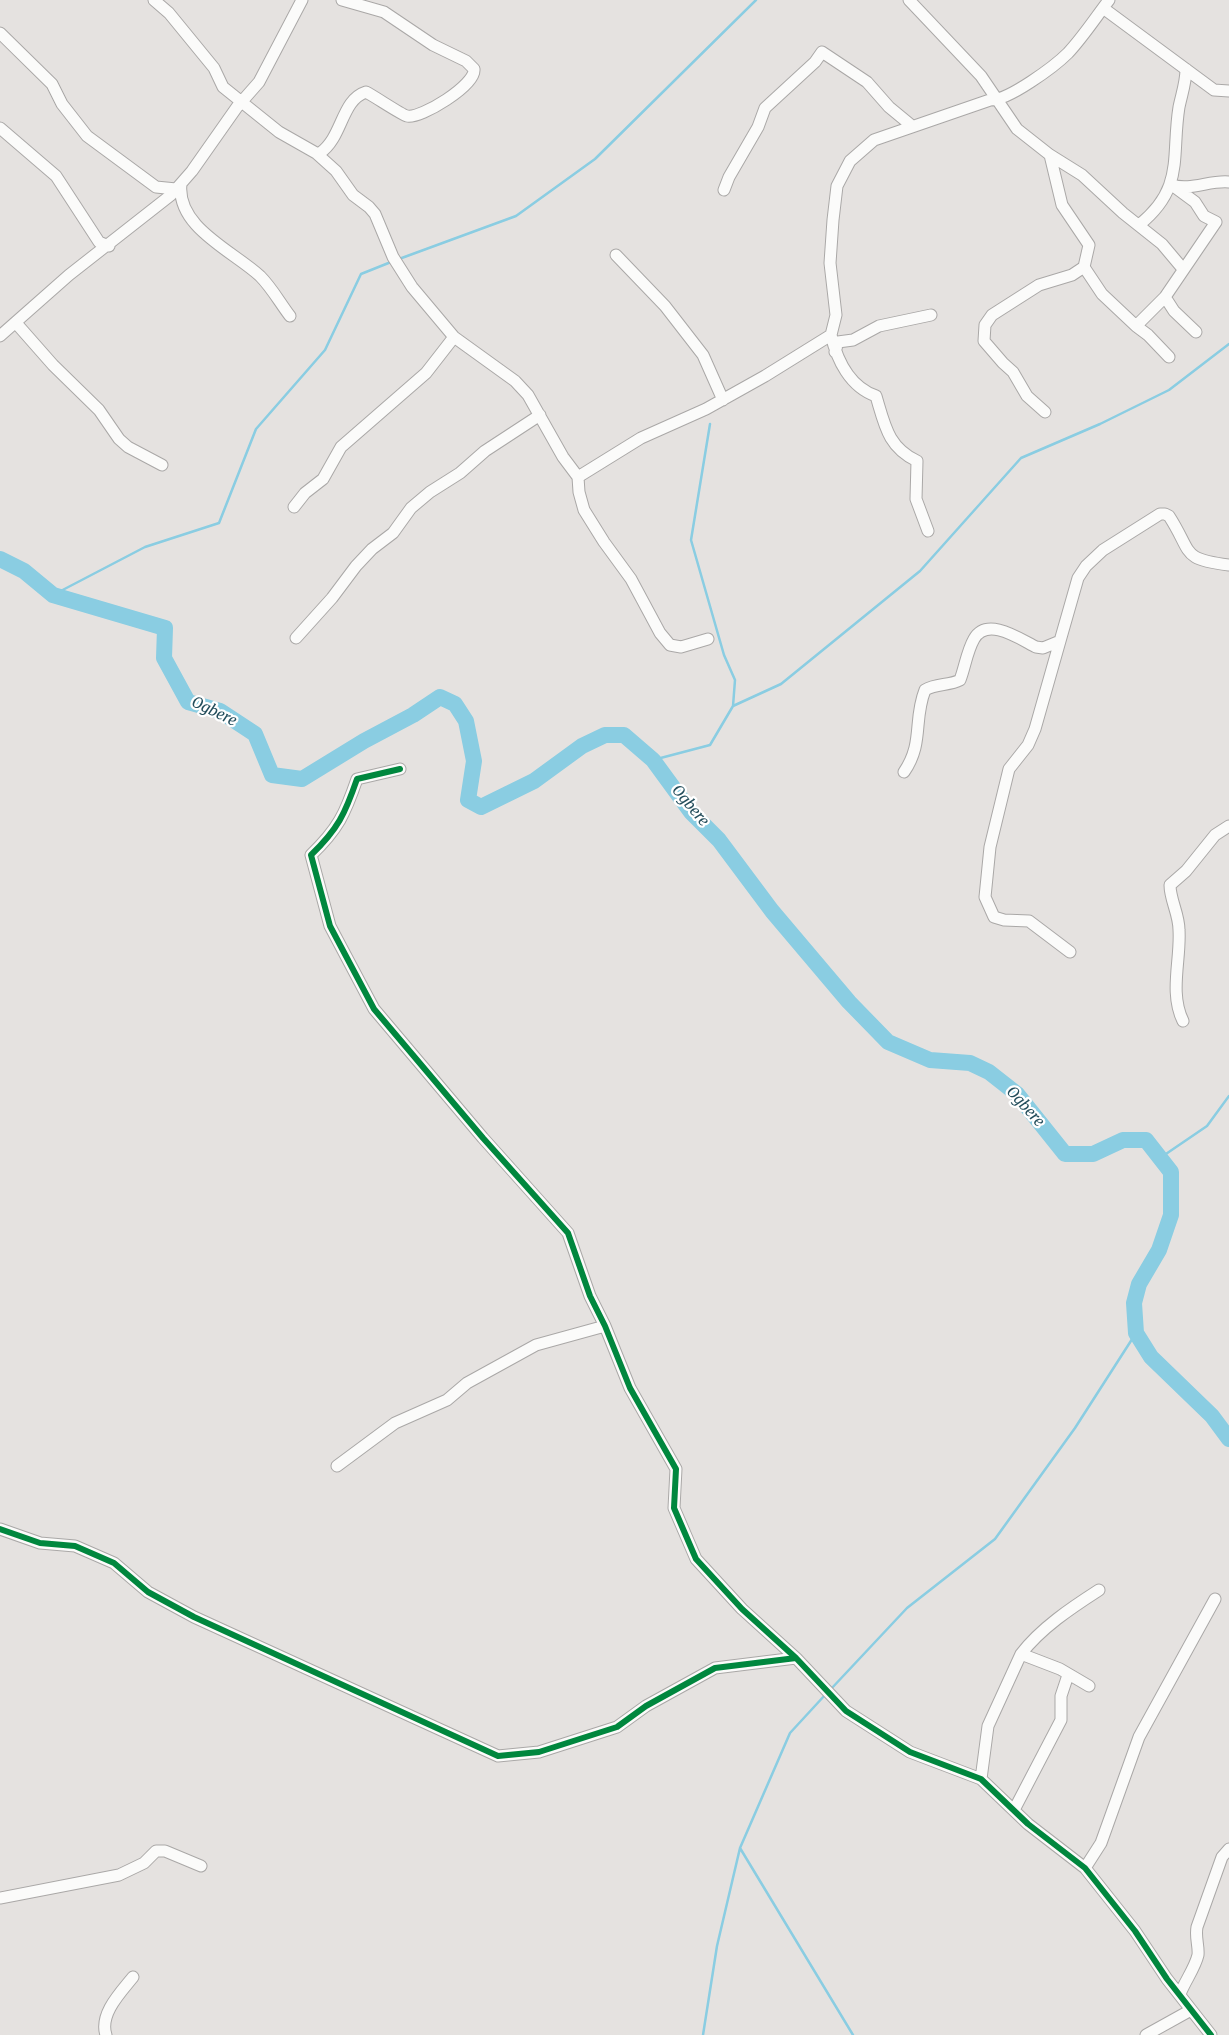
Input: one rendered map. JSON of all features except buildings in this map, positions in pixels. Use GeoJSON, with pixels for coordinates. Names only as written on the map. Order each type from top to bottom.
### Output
{"type":"FeatureCollection","features":[{"type":"Feature","properties":{"kind":"street"},"geometry":{"type":"LineString","coordinates":[[154,0],[169,13],[214,68],[224,87],[280,132],[316,153],[336,170],[353,195],[375,214],[396,261],[412,287],[454,337],[515,381],[528,394],[562,457],[578,476],[579,492],[584,510],[631,579],[660,633],[670,645],[681,647],[708,639]]}},
{"type":"Feature","properties":{"kind":"street"},"geometry":{"type":"LineString","coordinates":[[0,335],[69,275],[109,246],[178,186],[242,101],[259,82],[302,0]]}},
{"type":"Feature","properties":{"kind":"street"},"geometry":{"type":"LineString","coordinates":[[316,153],[325,150],[341,126],[349,106],[357,95],[366,92],[407,116],[418,114],[458,92],[475,74],[466,61],[433,45],[384,12],[342,0]]}},
{"type":"Feature","properties":{"kind":"street"},"geometry":{"type":"LineString","coordinates":[[909,0],[951,42],[999,100],[1017,130],[1050,155],[1082,175],[1162,244],[1183,269]]}},
{"type":"Feature","properties":{"kind":"street"},"geometry":{"type":"LineString","coordinates":[[928,531],[916,499],[918,461],[904,454],[893,445],[876,396],[864,392],[846,372],[835,352],[831,335],[836,315],[830,263],[837,186],[850,161],[874,140],[990,100],[999,100],[1023,87],[1068,53],[1106,4],[1214,90],[1229,91]]}},
{"type":"Feature","properties":{"kind":"street"},"geometry":{"type":"LineString","coordinates":[[0,33],[52,84],[62,104],[87,136],[156,187],[178,186]]}},
{"type":"Feature","properties":{"kind":"street"},"geometry":{"type":"LineString","coordinates":[[724,190],[729,177],[758,127],[765,108],[815,62],[822,52],[868,82],[889,107],[912,126]]}},
{"type":"Feature","properties":{"kind":"street"},"geometry":{"type":"LineString","coordinates":[[1139,226],[1157,207],[1172,184],[1180,106],[1186,82],[1186,69]]}},
{"type":"Feature","properties":{"kind":"street"},"geometry":{"type":"LineString","coordinates":[[0,128],[56,176],[99,242],[109,246]]}},
{"type":"Feature","properties":{"kind":"street"},"geometry":{"type":"LineString","coordinates":[[1045,412],[1027,396],[1013,372],[1002,364],[984,341],[985,325],[992,315],[1033,288],[1072,275],[1084,267],[1090,245],[1062,205],[1050,155]]}},
{"type":"Feature","properties":{"kind":"street"},"geometry":{"type":"LineString","coordinates":[[1172,184],[1178,187],[1198,186],[1215,181],[1229,182]]}},
{"type":"Feature","properties":{"kind":"street"},"geometry":{"type":"LineString","coordinates":[[1136,326],[1165,297],[1216,222],[1204,216],[1194,202],[1172,184]]}},
{"type":"Feature","properties":{"kind":"street"},"geometry":{"type":"LineString","coordinates":[[178,186],[184,208],[195,222],[262,279],[290,316]]}},
{"type":"Feature","properties":{"kind":"street"},"geometry":{"type":"LineString","coordinates":[[616,255],[665,306],[703,355],[723,400]]}},
{"type":"Feature","properties":{"kind":"street"},"geometry":{"type":"LineString","coordinates":[[1084,267],[1102,294],[1148,335],[1168,357]]}},
{"type":"Feature","properties":{"kind":"street"},"geometry":{"type":"LineString","coordinates":[[1165,297],[1174,311],[1196,332]]}},
{"type":"Feature","properties":{"kind":"street"},"geometry":{"type":"LineString","coordinates":[[835,352],[838,342],[853,340],[879,326],[931,315]]}},
{"type":"Feature","properties":{"kind":"street"},"geometry":{"type":"LineString","coordinates":[[16,323],[53,366],[98,410],[119,439],[162,465]]}},
{"type":"Feature","properties":{"kind":"street"},"geometry":{"type":"LineString","coordinates":[[578,476],[641,438],[723,400],[766,376],[831,335]]}},
{"type":"Feature","properties":{"kind":"street"},"geometry":{"type":"LineString","coordinates":[[294,507],[305,494],[323,479],[341,447],[426,373],[454,337]]}},
{"type":"Feature","properties":{"kind":"street"},"geometry":{"type":"LineString","coordinates":[[296,638],[332,598],[356,566],[372,549],[393,533],[411,508],[430,492],[460,473],[485,451],[540,415]]}},
{"type":"Feature","properties":{"kind":"street"},"geometry":{"type":"LineString","coordinates":[[1070,952],[1029,921],[1004,920],[994,917],[985,897],[990,847],[1009,769],[1028,745],[1035,729],[1078,578],[1086,566],[1103,550],[1160,514],[1169,516],[1194,558],[1203,562],[1229,565]]}},
{"type":"Feature","properties":{"kind":"street"},"geometry":{"type":"LineString","coordinates":[[904,772],[914,758],[918,739],[919,714],[925,690],[936,685],[949,684],[960,680],[974,638],[980,633],[995,629],[1043,648],[1060,641]]}},
{"type":"Feature","properties":{"kind":"street"},"geometry":{"type":"LineString","coordinates":[[400,769],[357,779],[346,812],[336,827],[311,856],[330,926],[374,1009],[483,1138],[568,1233],[590,1296],[605,1326],[630,1388],[676,1469],[674,1508],[696,1559],[742,1609],[796,1658],[846,1711],[874,1731],[910,1752],[981,1779],[1028,1824],[1085,1868],[1135,1931],[1167,1979],[1210,2035]]}},
{"type":"Feature","properties":{"kind":"street"},"geometry":{"type":"LineString","coordinates":[[1183,1021],[1179,1014],[1177,994],[1179,930],[1177,912],[1170,895],[1170,885],[1186,871],[1215,835],[1229,826]]}},
{"type":"Feature","properties":{"kind":"street"},"geometry":{"type":"LineString","coordinates":[[337,1466],[395,1423],[447,1400],[467,1382],[536,1345],[605,1326]]}},
{"type":"Feature","properties":{"kind":"street"},"geometry":{"type":"LineString","coordinates":[[0,1529],[40,1543],[75,1546],[114,1562],[148,1592],[194,1617],[498,1756],[539,1752],[617,1727],[646,1706],[715,1668],[796,1658]]}},
{"type":"Feature","properties":{"kind":"street"},"geometry":{"type":"LineString","coordinates":[[981,1779],[988,1726],[1021,1654],[1028,1644],[1051,1624],[1099,1590]]}},
{"type":"Feature","properties":{"kind":"street"},"geometry":{"type":"LineString","coordinates":[[1085,1868],[1101,1843],[1139,1737],[1216,1599]]}},
{"type":"Feature","properties":{"kind":"street"},"geometry":{"type":"LineString","coordinates":[[1021,1654],[1042,1661],[1089,1686]]}},
{"type":"Feature","properties":{"kind":"street"},"geometry":{"type":"LineString","coordinates":[[1014,1810],[1061,1720],[1061,1696],[1068,1675]]}},
{"type":"Feature","properties":{"kind":"street"},"geometry":{"type":"LineString","coordinates":[[1180,1994],[1196,1964],[1199,1951],[1195,1938],[1197,1928],[1222,1857],[1229,1849]]}},
{"type":"Feature","properties":{"kind":"street"},"geometry":{"type":"LineString","coordinates":[[0,1898],[119,1875],[144,1863],[156,1851],[164,1851],[201,1866]]}},
{"type":"Feature","properties":{"kind":"street"},"geometry":{"type":"LineString","coordinates":[[106,2035],[104,2028],[110,2006],[134,1977]]}},
{"type":"Feature","properties":{"kind":"street"},"geometry":{"type":"LineString","coordinates":[[1146,2035],[1191,2010]]}},
{"type":"Feature","properties":{"kind":"waterway"},"geometry":{"type":"LineString","coordinates":[[399,259],[516,216],[595,159],[756,0]]}},
{"type":"Feature","properties":{"kind":"waterway"},"geometry":{"type":"LineString","coordinates":[[53,595],[145,547],[219,523],[256,429],[325,350],[361,274],[391,262]]}},
{"type":"Feature","properties":{"kind":"waterway"},"geometry":{"type":"LineString","coordinates":[[653,760],[710,745],[733,706],[781,684],[920,571],[1021,458],[1100,424],[1169,390],[1229,344]]}},
{"type":"Feature","properties":{"kind":"waterway"},"geometry":{"type":"LineString","coordinates":[[710,424],[691,540],[724,655],[735,680],[733,706]]}},
{"type":"Feature","properties":{"kind":"waterway","name":"Ogbere"},"geometry":{"type":"LineString","coordinates":[[0,559],[24,571],[53,595],[165,628],[164,658],[188,702],[220,711],[255,734],[272,775],[302,779],[364,741],[413,715],[440,697],[455,704],[466,721],[474,761],[468,800],[481,807],[534,781],[582,746],[605,735],[624,735],[653,760],[691,812],[719,840],[772,911],[849,1002],[888,1042],[930,1060],[970,1063],[989,1072],[1017,1094],[1065,1154],[1093,1154],[1123,1140],[1146,1140],[1171,1172],[1171,1215],[1159,1250],[1139,1284],[1134,1303],[1136,1333],[1151,1357],[1212,1416],[1229,1439]]}},
{"type":"Feature","properties":{"kind":"waterway"},"geometry":{"type":"LineString","coordinates":[[1160,1158],[1207,1126],[1229,1096]]}},
{"type":"Feature","properties":{"kind":"waterway"},"geometry":{"type":"LineString","coordinates":[[831,1689],[907,1608],[995,1539],[1075,1428],[1136,1333]]}},
{"type":"Feature","properties":{"kind":"waterway"},"geometry":{"type":"LineString","coordinates":[[703,2035],[717,1946],[740,1848],[790,1733],[825,1695]]}},
{"type":"Feature","properties":{"kind":"waterway"},"geometry":{"type":"LineString","coordinates":[[740,1848],[853,2035]]}},
{"type":"Feature","properties":{"kind":"cycle path"},"geometry":{"type":"LineString","coordinates":[[400,769],[357,779],[340,820],[328,837],[311,855],[330,926],[374,1009],[483,1138],[568,1233],[590,1296],[605,1326],[630,1388],[676,1469],[674,1508],[696,1559],[742,1609],[796,1658],[846,1711],[910,1752],[981,1779],[1028,1824],[1085,1868],[1135,1931],[1167,1979],[1211,2035]]}},
{"type":"Feature","properties":{"kind":"cycle path"},"geometry":{"type":"LineString","coordinates":[[0,1529],[40,1543],[75,1546],[114,1563],[148,1592],[194,1617],[498,1756],[539,1752],[617,1727],[646,1706],[715,1668],[796,1658]]}}]}
